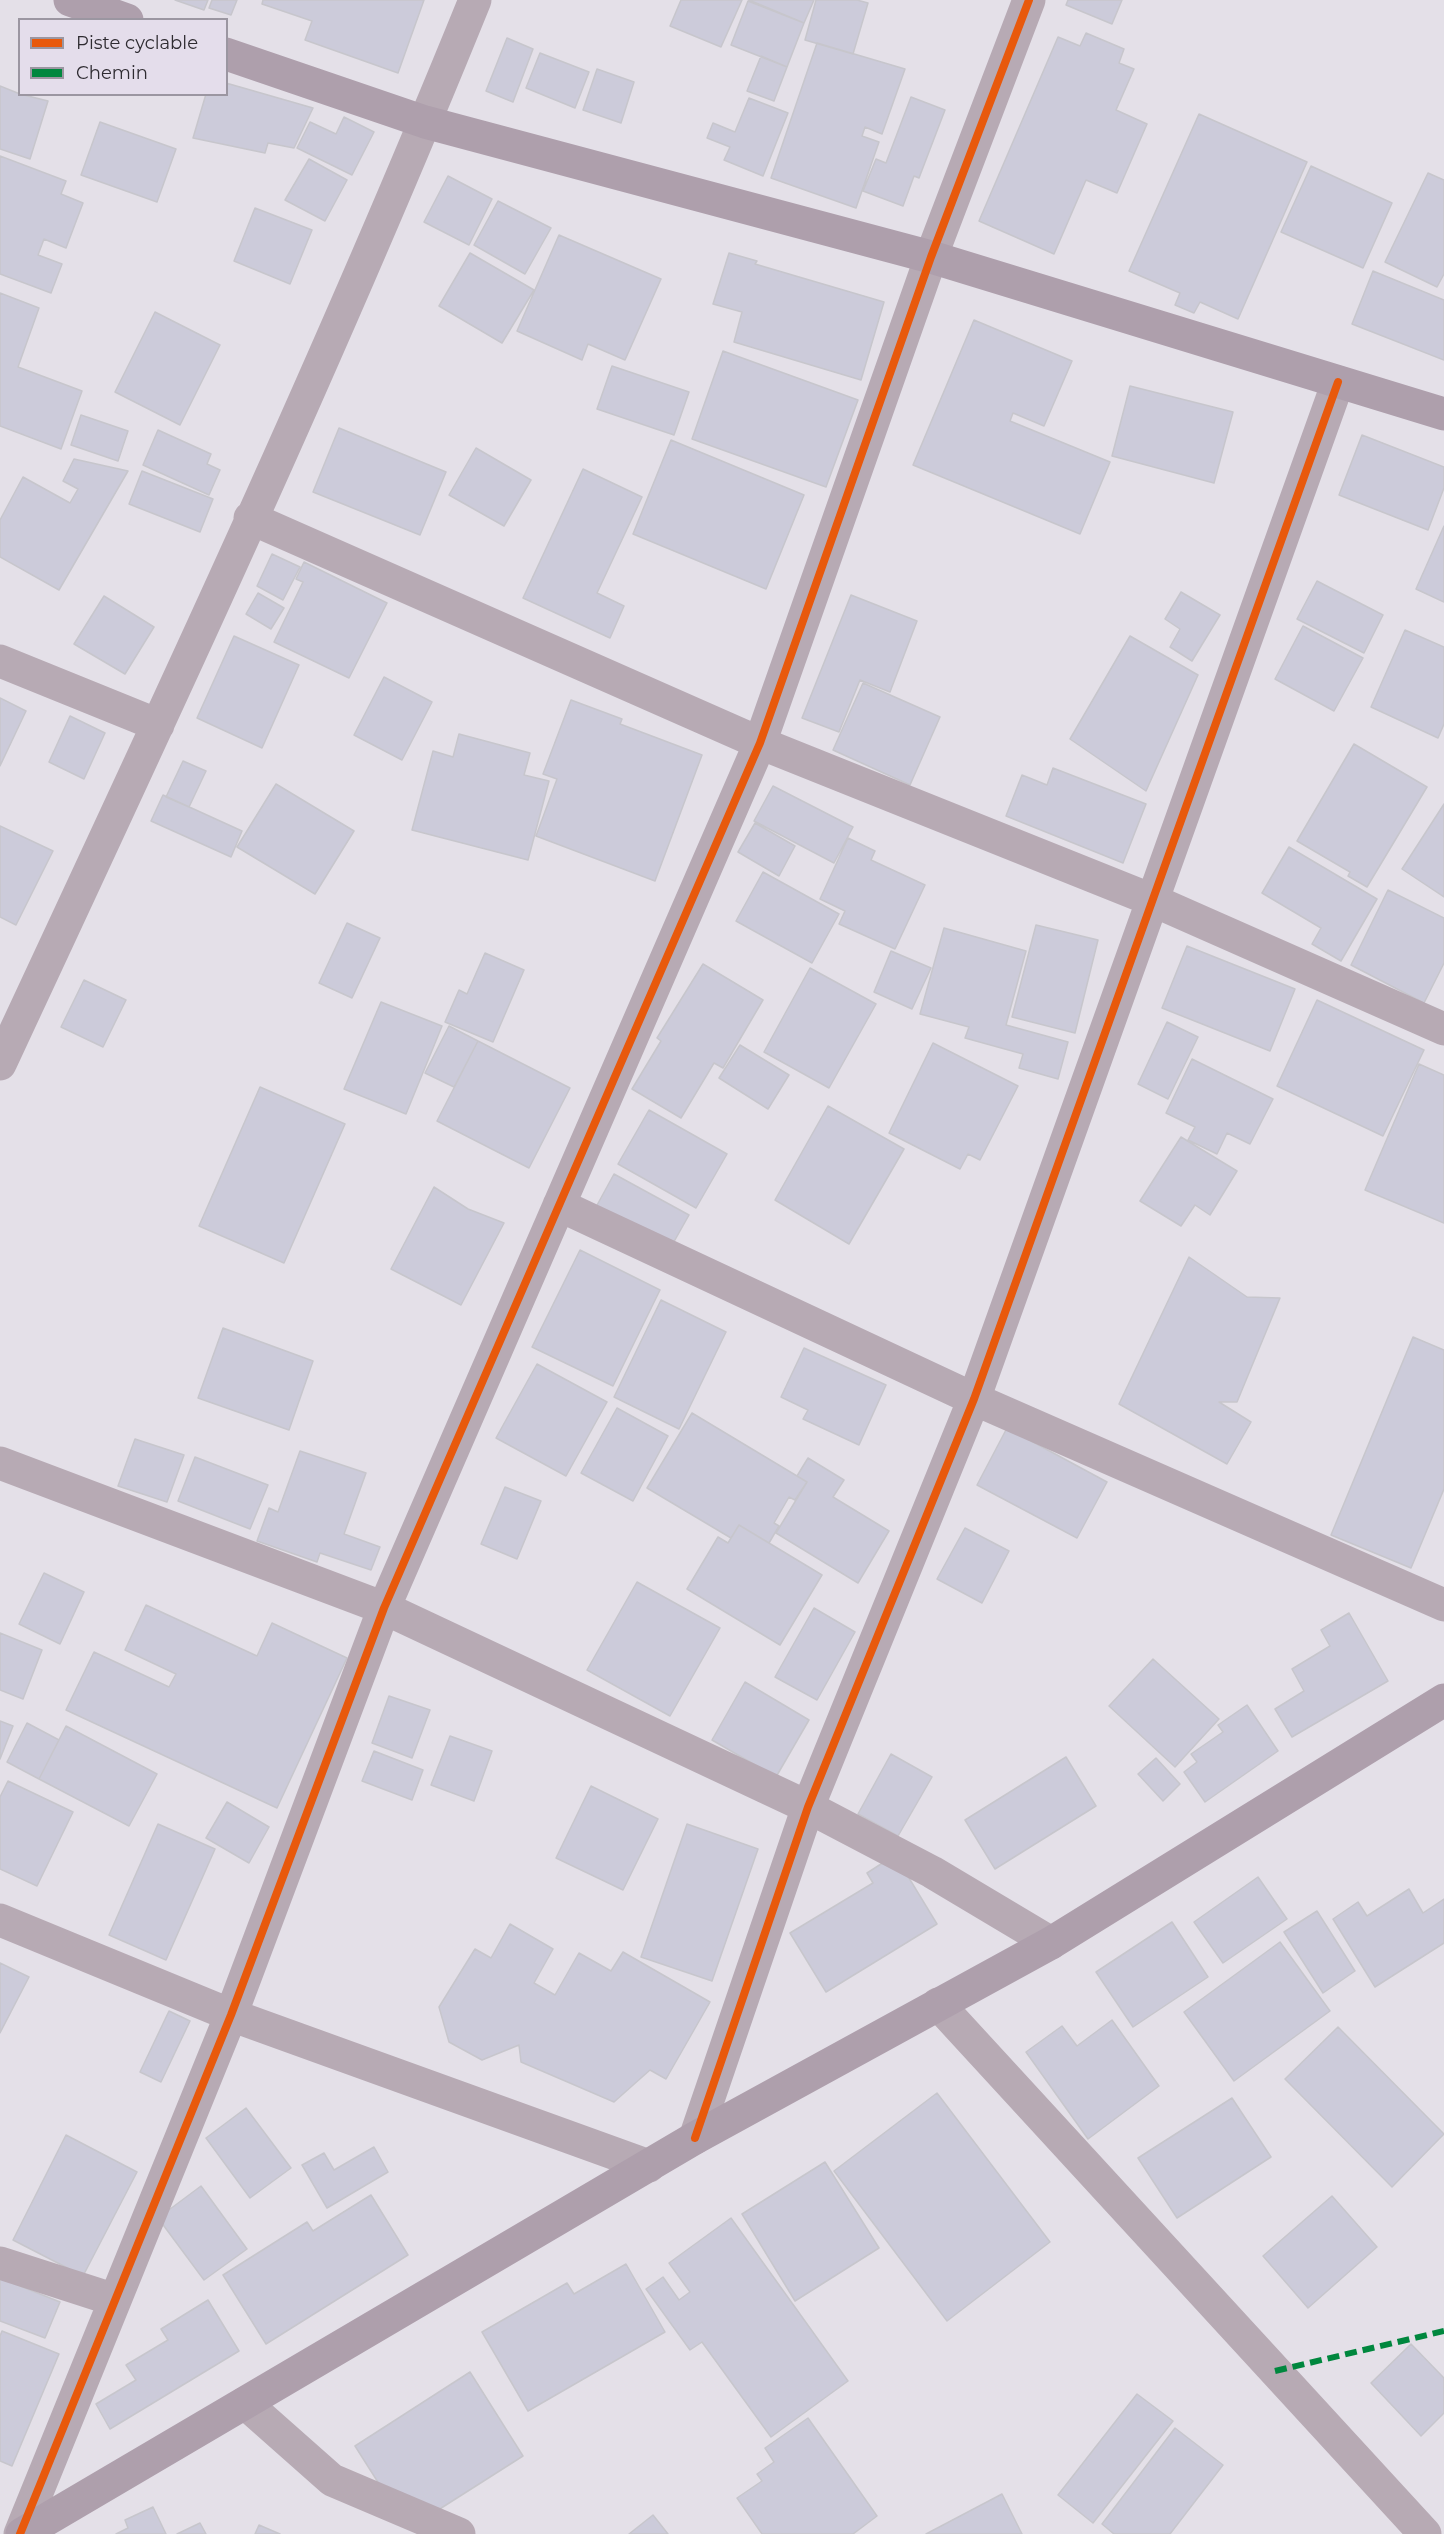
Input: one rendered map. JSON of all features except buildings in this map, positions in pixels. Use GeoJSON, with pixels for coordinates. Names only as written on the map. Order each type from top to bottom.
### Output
{"type":"FeatureCollection","features":[{"type":"Feature","properties":{"kind":"street"},"geometry":{"type":"LineString","coordinates":[[70,0],[121,18]]}},
{"type":"Feature","properties":{"kind":"street"},"geometry":{"type":"LineString","coordinates":[[0,1064],[159,726],[425,122],[475,0]]}},
{"type":"Feature","properties":{"kind":"street"},"geometry":{"type":"LineString","coordinates":[[21,2534],[231,2015],[384,1608],[760,743],[930,257],[1029,0]]}},
{"type":"Feature","properties":{"kind":"street"},"geometry":{"type":"LineString","coordinates":[[228,55],[425,122],[930,257],[1444,414]]}},
{"type":"Feature","properties":{"kind":"street"},"geometry":{"type":"LineString","coordinates":[[695,2138],[808,1808],[974,1399],[1338,382]]}},
{"type":"Feature","properties":{"kind":"street"},"geometry":{"type":"LineString","coordinates":[[250,518],[760,743],[1152,900],[1444,1029]]}},
{"type":"Feature","properties":{"kind":"street"},"geometry":{"type":"LineString","coordinates":[[0,661],[159,726]]}},
{"type":"Feature","properties":{"kind":"street"},"geometry":{"type":"LineString","coordinates":[[559,1204],[974,1399],[1444,1605]]}},
{"type":"Feature","properties":{"kind":"street"},"geometry":{"type":"LineString","coordinates":[[0,1463],[384,1608],[808,1808],[932,1872],[1051,1943]]}},
{"type":"Feature","properties":{"kind":"street"},"geometry":{"type":"LineString","coordinates":[[21,2534],[695,2138],[1051,1943],[1444,1700]]}},
{"type":"Feature","properties":{"kind":"street"},"geometry":{"type":"LineString","coordinates":[[0,1920],[231,2015],[649,2166]]}},
{"type":"Feature","properties":{"kind":"street"},"geometry":{"type":"LineString","coordinates":[[938,2004],[1425,2534]]}},
{"type":"Feature","properties":{"kind":"street"},"geometry":{"type":"LineString","coordinates":[[0,2263],[115,2300]]}},
{"type":"Feature","properties":{"kind":"street"},"geometry":{"type":"LineString","coordinates":[[246,2403],[332,2480],[459,2534]]}},
{"type":"Feature","properties":{"kind":"marked path"},"geometry":{"type":"LineString","coordinates":[[1275,2371],[1444,2331]]}},
{"type":"Feature","properties":{"kind":"cycle path"},"geometry":{"type":"LineString","coordinates":[[20,2534],[231,2015],[384,1608],[760,743],[931,257],[1029,0]]}},
{"type":"Feature","properties":{"kind":"cycle path"},"geometry":{"type":"LineString","coordinates":[[695,2138],[808,1807],[974,1399],[1338,382]]}}]}
